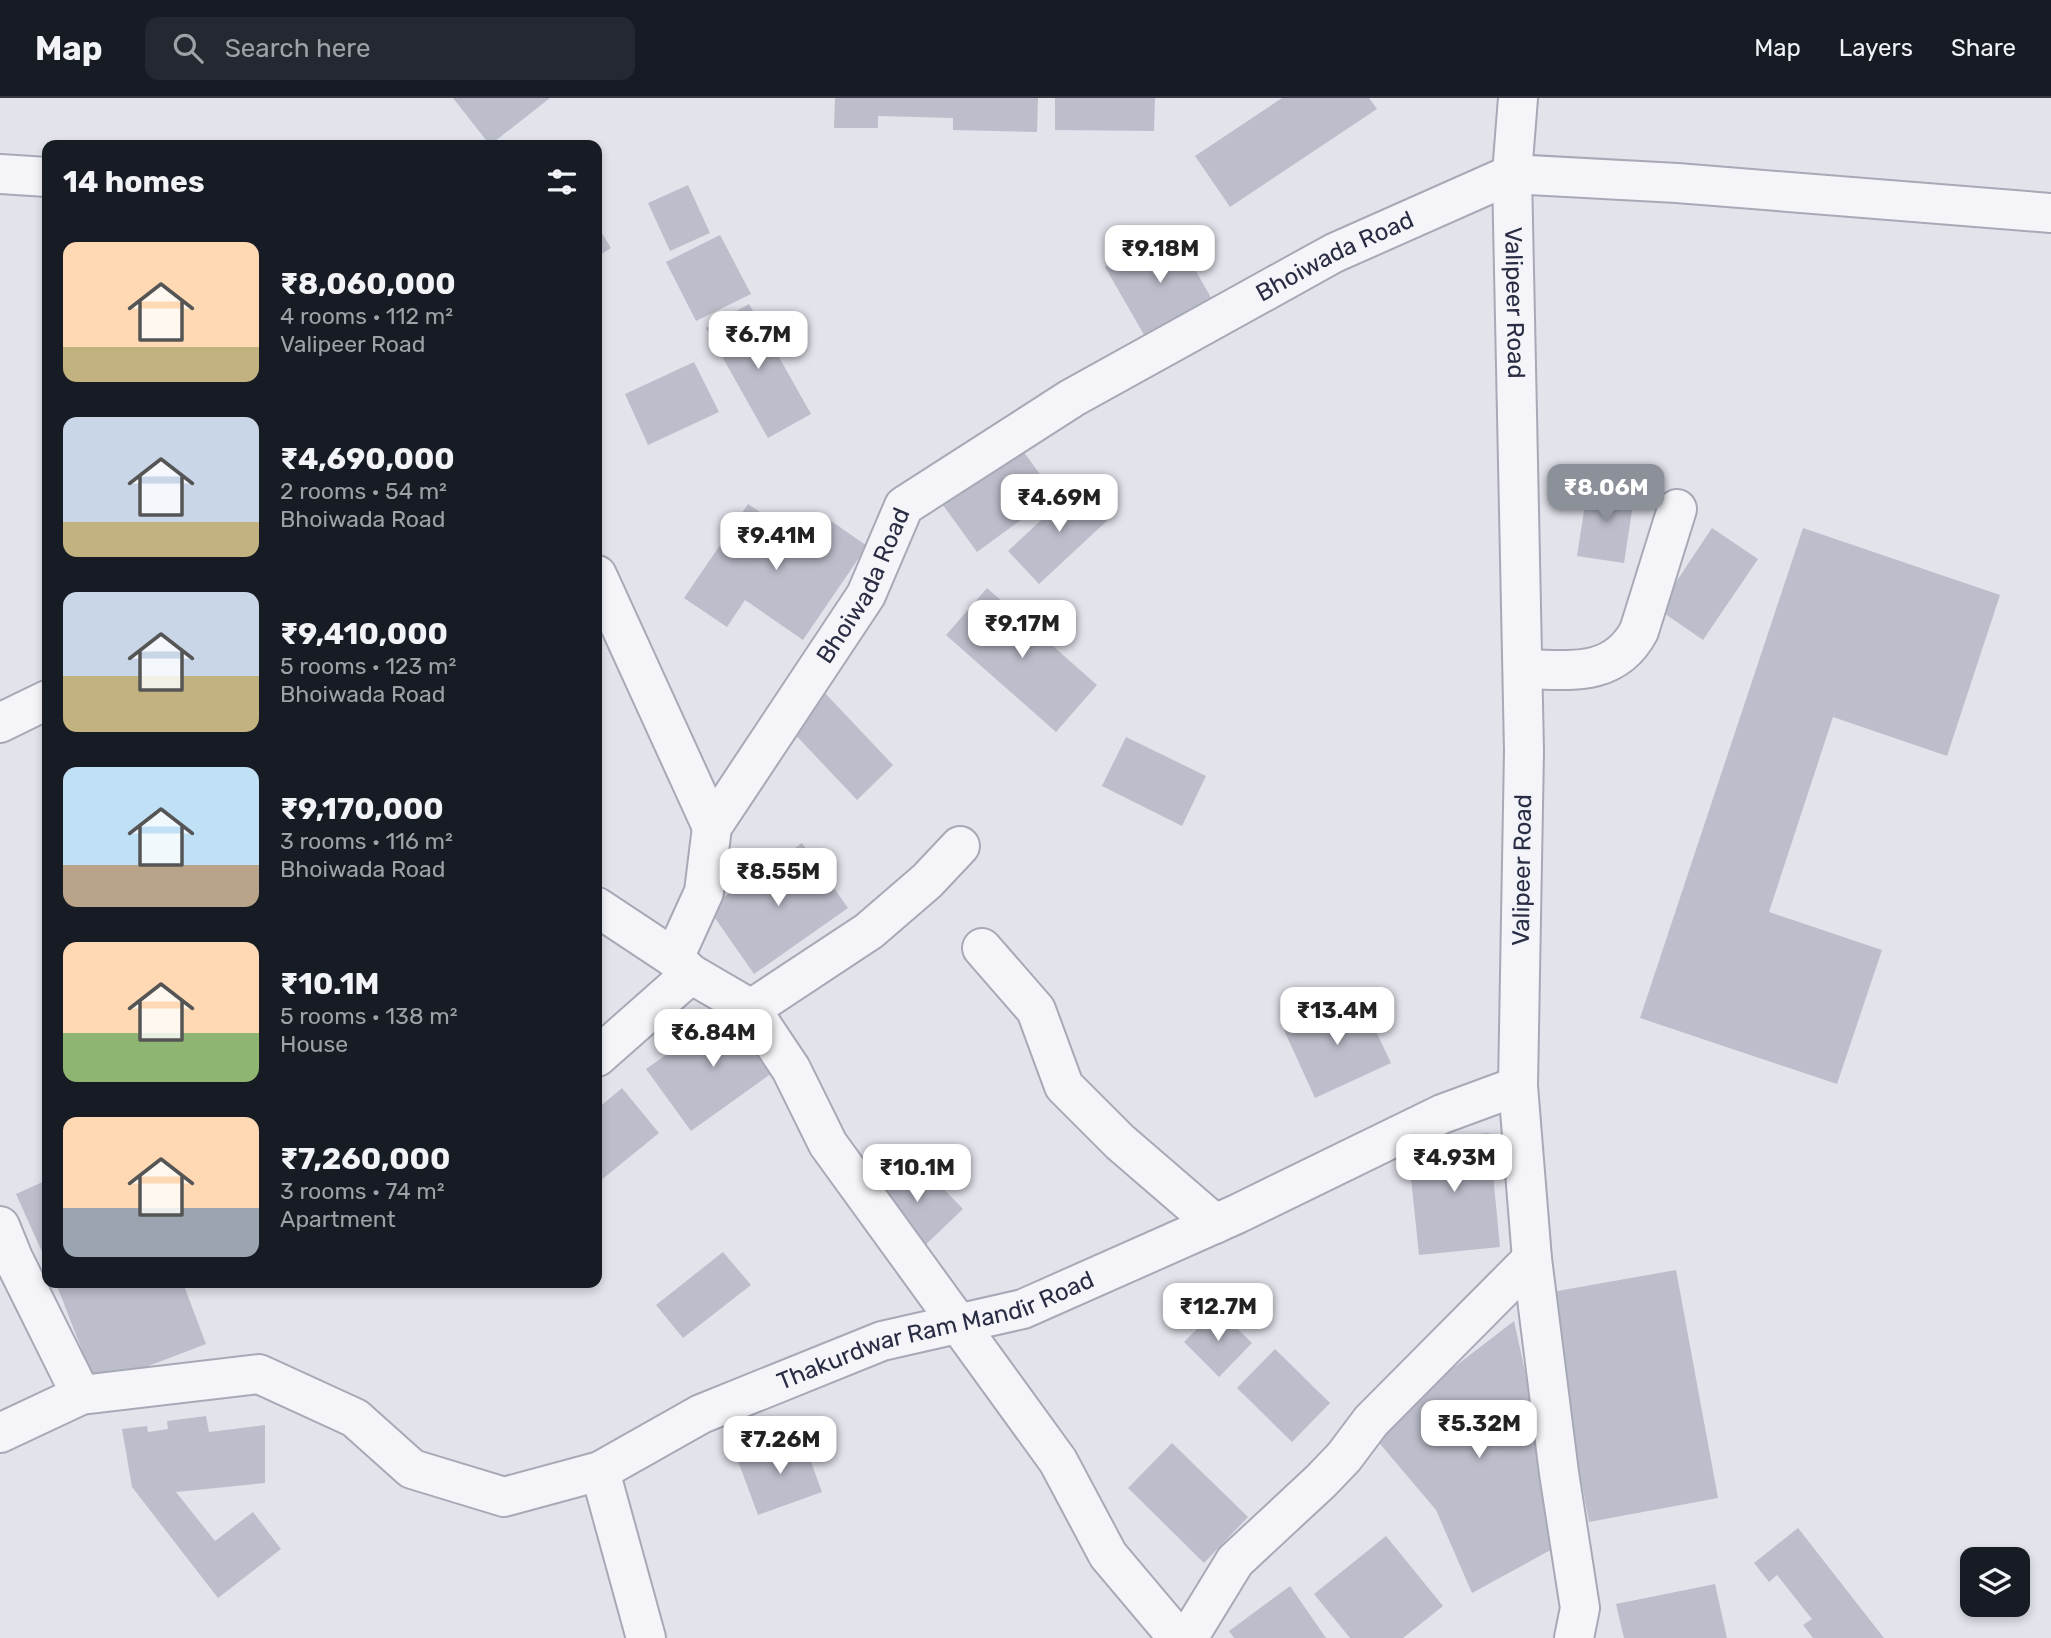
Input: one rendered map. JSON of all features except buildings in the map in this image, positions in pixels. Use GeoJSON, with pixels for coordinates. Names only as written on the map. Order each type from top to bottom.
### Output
{"type":"FeatureCollection","features":[{"type":"Feature","properties":{"kind":"street","name":"Valipeer Road"},"geometry":{"type":"LineString","coordinates":[[1518,98],[1512,174],[1524,751],[1518,1086],[1532,1259],[1559,1473],[1580,1608],[1574,1638]]}},
{"type":"Feature","properties":{"kind":"street"},"geometry":{"type":"LineString","coordinates":[[0,174],[42,177]]}},
{"type":"Feature","properties":{"kind":"street"},"geometry":{"type":"LineString","coordinates":[[1512,174],[1677,183],[2051,213]]}},
{"type":"Feature","properties":{"kind":"street","name":"Bhoiwada Road"},"geometry":{"type":"LineString","coordinates":[[602,1052],[682,966],[704,892],[712,827],[866,595],[904,506],[1072,398],[1322,260],[1512,174]]}},
{"type":"Feature","properties":{"kind":"street"},"geometry":{"type":"LineString","coordinates":[[1523,669],[1584,670],[1614,661],[1630,648],[1639,631],[1677,509]]}},
{"type":"Feature","properties":{"kind":"street"},"geometry":{"type":"LineString","coordinates":[[602,586],[712,827]]}},
{"type":"Feature","properties":{"kind":"street"},"geometry":{"type":"LineString","coordinates":[[0,723],[42,702]]}},
{"type":"Feature","properties":{"kind":"street"},"geometry":{"type":"LineString","coordinates":[[751,1009],[869,931],[927,881],[960,846]]}},
{"type":"Feature","properties":{"kind":"street"},"geometry":{"type":"LineString","coordinates":[[602,910],[682,966],[751,1009],[791,1069],[828,1144],[1058,1461],[1108,1555],[1178,1638]]}},
{"type":"Feature","properties":{"kind":"street"},"geometry":{"type":"LineString","coordinates":[[982,948],[1036,1010],[1064,1086],[1120,1142],[1215,1224]]}},
{"type":"Feature","properties":{"kind":"street","name":"Thakurdwar Ram Mandir Road"},"geometry":{"type":"LineString","coordinates":[[0,1433],[81,1395],[259,1374],[355,1418],[412,1469],[504,1497],[600,1471],[701,1414],[882,1341],[1023,1309],[1215,1224],[1442,1114],[1518,1086]]}},
{"type":"Feature","properties":{"kind":"street"},"geometry":{"type":"LineString","coordinates":[[15,1252],[81,1395]]}},
{"type":"Feature","properties":{"kind":"street"},"geometry":{"type":"LineString","coordinates":[[1188,1638],[1235,1561],[1345,1457],[1371,1421],[1532,1259]]}},
{"type":"Feature","properties":{"kind":"street"},"geometry":{"type":"LineString","coordinates":[[600,1471],[646,1638]]}}]}
